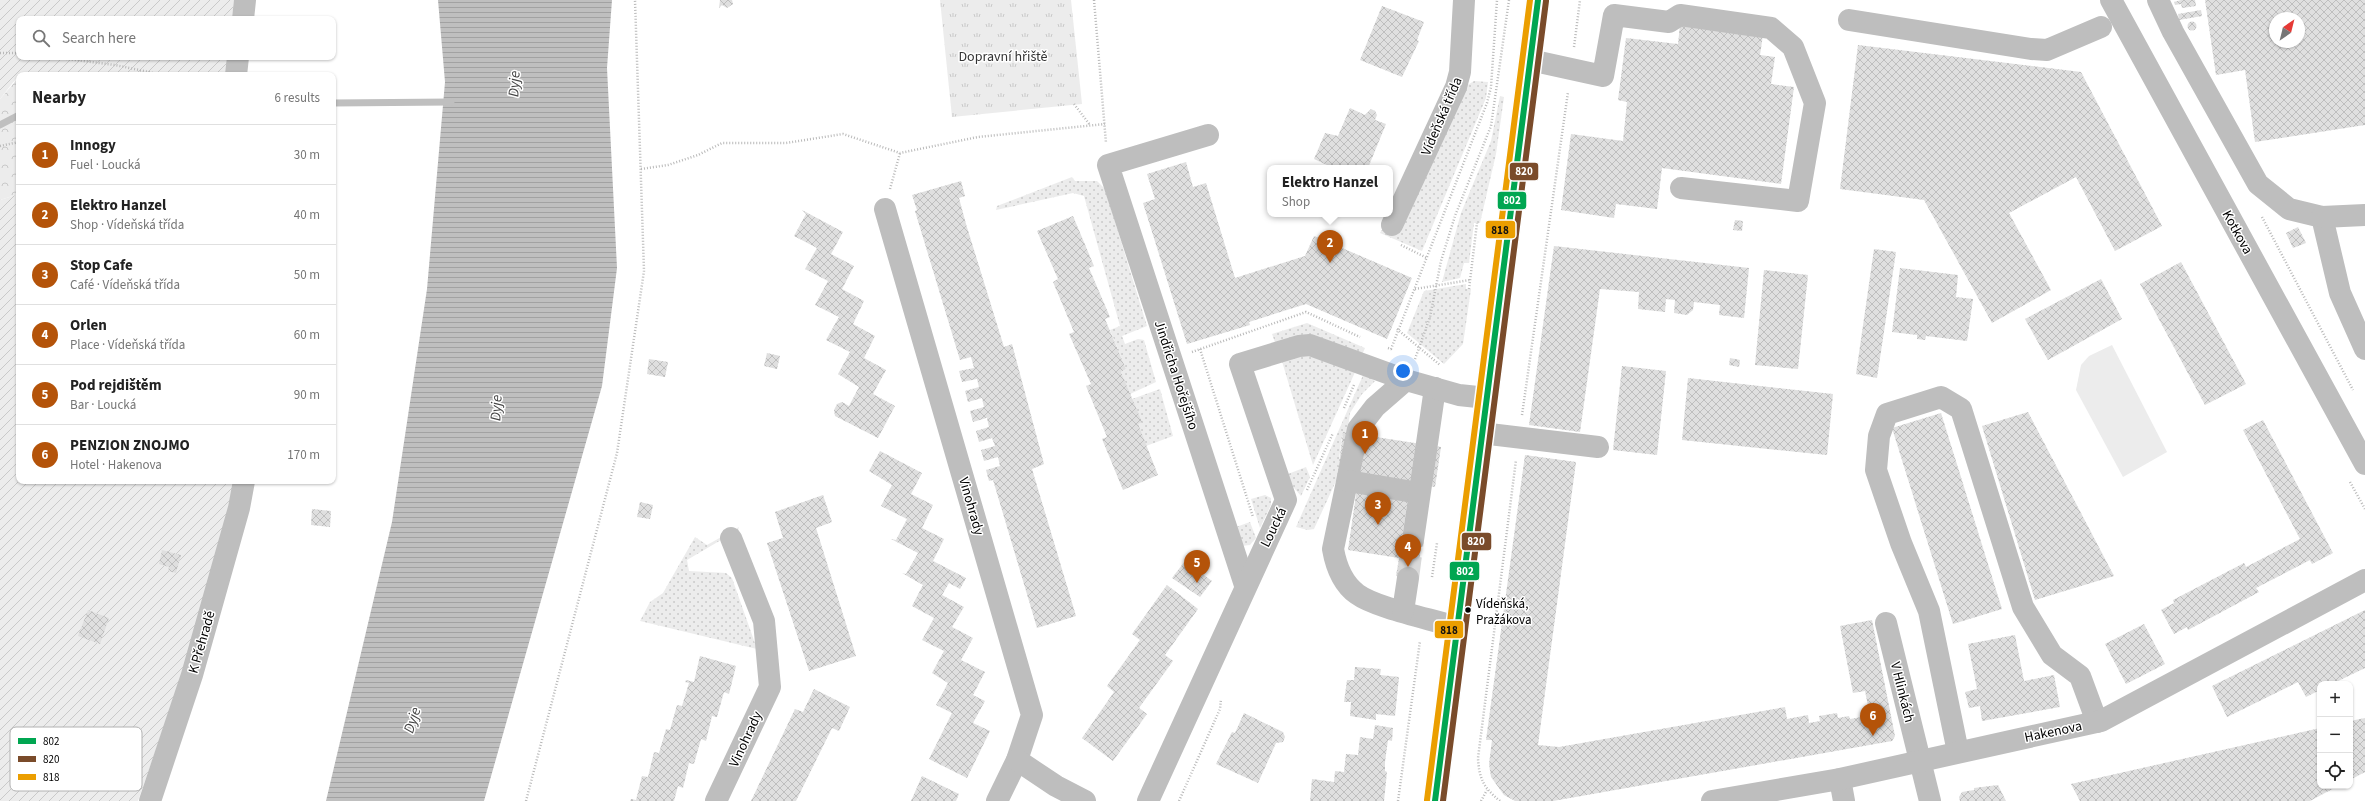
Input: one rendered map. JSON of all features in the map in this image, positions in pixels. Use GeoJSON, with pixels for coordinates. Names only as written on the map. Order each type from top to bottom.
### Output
{"type":"FeatureCollection","features":[{"type":"Feature","properties":{"kind":"street"},"geometry":{"type":"LineString","coordinates":[[243,16],[245,0]]}},
{"type":"Feature","properties":{"kind":"street","name":"Vídeňská třída"},"geometry":{"type":"LineString","coordinates":[[1392,224],[1456,86],[1460,66],[1464,0]]}},
{"type":"Feature","properties":{"kind":"street"},"geometry":{"type":"LineString","coordinates":[[1435,801],[1456,627],[1538,0]]}},
{"type":"Feature","properties":{"kind":"street","name":"Kotkova"},"geometry":{"type":"LineString","coordinates":[[2111,0],[2365,464]]}},
{"type":"Feature","properties":{"kind":"street"},"geometry":{"type":"LineString","coordinates":[[2158,0],[2173,32],[2258,184],[2289,209],[2322,217],[2365,215]]}},
{"type":"Feature","properties":{"kind":"street"},"geometry":{"type":"LineString","coordinates":[[1530,60],[1603,76],[1614,16],[1669,22],[1680,15],[1771,28],[1794,47],[1815,103],[1798,200],[1681,188]]}},
{"type":"Feature","properties":{"kind":"street"},"geometry":{"type":"LineString","coordinates":[[1849,20],[2042,50],[2060,45],[2101,27]]}},
{"type":"Feature","properties":{"kind":"street"},"geometry":{"type":"LineString","coordinates":[[236,72],[238,60]]}},
{"type":"Feature","properties":{"kind":"street"},"geometry":{"type":"LineString","coordinates":[[1108,165],[1208,135]]}},
{"type":"Feature","properties":{"kind":"street","name":"Jindřicha Hořejšího"},"geometry":{"type":"LineString","coordinates":[[1108,165],[1245,586]]}},
{"type":"Feature","properties":{"kind":"street","name":"Vinohrady"},"geometry":{"type":"LineString","coordinates":[[884,208],[1032,715],[1016,760],[997,801]]}},
{"type":"Feature","properties":{"kind":"street"},"geometry":{"type":"LineString","coordinates":[[2322,217],[2340,293],[2365,349]]}},
{"type":"Feature","properties":{"kind":"street","name":"Loucká"},"geometry":{"type":"LineString","coordinates":[[1148,801],[1245,586],[1286,500],[1240,364],[1299,346],[1310,345],[1406,380],[1459,395],[1487,398]]}},
{"type":"Feature","properties":{"kind":"street"},"geometry":{"type":"LineString","coordinates":[[1406,380],[1375,407],[1358,429],[1333,549],[1335,564],[1340,573],[1357,593],[1375,602],[1456,627]]}},
{"type":"Feature","properties":{"kind":"street"},"geometry":{"type":"LineString","coordinates":[[1413,540],[1435,388]]}},
{"type":"Feature","properties":{"kind":"street"},"geometry":{"type":"LineString","coordinates":[[1958,752],[1929,611],[1901,543],[1876,470],[1879,436],[1887,414],[1941,397],[1961,408],[2023,607],[2052,655],[2080,676],[2097,722]]}},
{"type":"Feature","properties":{"kind":"street"},"geometry":{"type":"LineString","coordinates":[[1481,433],[1598,447]]}},
{"type":"Feature","properties":{"kind":"street"},"geometry":{"type":"LineString","coordinates":[[1348,481],[1419,493]]}},
{"type":"Feature","properties":{"kind":"street","name":"K Přehradě"},"geometry":{"type":"LineString","coordinates":[[150,801],[192,675],[239,508],[243,484]]}},
{"type":"Feature","properties":{"kind":"street","name":"Vinohrady"},"geometry":{"type":"LineString","coordinates":[[716,801],[770,687],[764,621],[731,538]]}},
{"type":"Feature","properties":{"kind":"street"},"geometry":{"type":"LineString","coordinates":[[1403,611],[1408,578]]}},
{"type":"Feature","properties":{"kind":"street","name":"Hakenova"},"geometry":{"type":"LineString","coordinates":[[1712,801],[1840,779],[1920,760],[2097,722],[2365,580]]}},
{"type":"Feature","properties":{"kind":"street","name":"V Hlinkách"},"geometry":{"type":"LineString","coordinates":[[1886,623],[1930,801]]}},
{"type":"Feature","properties":{"kind":"street"},"geometry":{"type":"LineString","coordinates":[[1016,760],[1056,786],[1085,801]]}},
{"type":"Feature","properties":{"kind":"street"},"geometry":{"type":"LineString","coordinates":[[1840,779],[1844,801]]}},
{"type":"Feature","properties":{"kind":"path"},"geometry":{"type":"LineString","coordinates":[[526,801],[617,453],[644,271],[635,0]]}},
{"type":"Feature","properties":{"kind":"path"},"geometry":{"type":"LineString","coordinates":[[1094,0],[1108,165]]}},
{"type":"Feature","properties":{"kind":"path"},"geometry":{"type":"LineString","coordinates":[[1385,347],[1391,349],[1487,103],[1491,87],[1497,0]]}},
{"type":"Feature","properties":{"kind":"path"},"geometry":{"type":"LineString","coordinates":[[1406,380],[1430,317],[1441,261],[1455,216],[1491,126],[1509,0]]}},
{"type":"Feature","properties":{"kind":"path"},"geometry":{"type":"LineString","coordinates":[[1500,801],[1488,790],[1479,775],[1478,758],[1519,437],[1580,0]]}},
{"type":"Feature","properties":{"kind":"path"},"geometry":{"type":"LineString","coordinates":[[0,53],[16,52]]}},
{"type":"Feature","properties":{"kind":"path"},"geometry":{"type":"LineString","coordinates":[[75,60],[115,65],[148,72]]}},
{"type":"Feature","properties":{"kind":"path"},"geometry":{"type":"LineString","coordinates":[[1491,87],[1497,88]]}},
{"type":"Feature","properties":{"kind":"path"},"geometry":{"type":"LineString","coordinates":[[1074,104],[1090,126]]}},
{"type":"Feature","properties":{"kind":"path"},"geometry":{"type":"LineString","coordinates":[[641,169],[668,165],[698,155],[722,143],[786,143],[843,134],[900,153],[978,137],[1105,124]]}},
{"type":"Feature","properties":{"kind":"path"},"geometry":{"type":"LineString","coordinates":[[0,146],[16,143]]}},
{"type":"Feature","properties":{"kind":"path"},"geometry":{"type":"LineString","coordinates":[[884,208],[900,153]]}},
{"type":"Feature","properties":{"kind":"path"},"geometry":{"type":"LineString","coordinates":[[1469,289],[1478,223]]}},
{"type":"Feature","properties":{"kind":"path"},"geometry":{"type":"LineString","coordinates":[[1414,289],[1470,280]]}},
{"type":"Feature","properties":{"kind":"path"},"geometry":{"type":"LineString","coordinates":[[1200,349],[1254,518]]}},
{"type":"Feature","properties":{"kind":"path"},"geometry":{"type":"LineString","coordinates":[[1481,801],[1488,790]]}},
{"type":"Feature","properties":{"kind":"green space"},"geometry":{"type":"Polygon","coordinates":[[[0,0],[234,0],[232,16],[16,16],[16,60],[228,60],[226,72],[16,72],[16,79],[0,99],[0,0]]]}},
{"type":"Feature","properties":{"kind":"green space","name":"Dopravní hřiště"},"geometry":{"type":"Polygon","coordinates":[[[940,0],[1071,0],[1082,104],[952,117],[940,0]]]}},
{"type":"Feature","properties":{"kind":"green space"},"geometry":{"type":"Polygon","coordinates":[[[16,80],[16,195],[0,200],[0,99],[16,80]]]}},
{"type":"Feature","properties":{"kind":"green space"},"geometry":{"type":"Polygon","coordinates":[[[1474,81],[1488,82],[1486,98],[1422,251],[1380,233],[1389,217],[1393,217],[1393,211],[1466,86],[1474,81]]]}},
{"type":"Feature","properties":{"kind":"green space"},"geometry":{"type":"Polygon","coordinates":[[[1500,96],[1504,97],[1496,154],[1480,223],[1474,223],[1469,263],[1464,263],[1460,278],[1442,282],[1461,213],[1491,141],[1500,96]]]}},
{"type":"Feature","properties":{"kind":"green space"},"geometry":{"type":"Polygon","coordinates":[[[1072,177],[1075,181],[1097,181],[1105,189],[1147,326],[1122,336],[1125,344],[1138,339],[1144,340],[1156,382],[1130,394],[1121,372],[1126,369],[1110,330],[1120,326],[1084,196],[1073,193],[996,210],[997,206],[1072,177]]]}},
{"type":"Feature","properties":{"kind":"green space"},"geometry":{"type":"Polygon","coordinates":[[[16,195],[16,484],[234,484],[225,530],[183,672],[142,790],[142,727],[10,727],[10,791],[141,791],[138,801],[0,801],[0,200],[16,195]]]}},
{"type":"Feature","properties":{"kind":"green space"},"geometry":{"type":"Polygon","coordinates":[[[1466,284],[1466,289],[1471,289],[1463,344],[1444,364],[1407,333],[1424,291],[1466,284]]]}},
{"type":"Feature","properties":{"kind":"green space"},"geometry":{"type":"Polygon","coordinates":[[[1307,323],[1365,348],[1361,357],[1276,345],[1272,334],[1307,323]]]}},
{"type":"Feature","properties":{"kind":"green space"},"geometry":{"type":"Polygon","coordinates":[[[2112,345],[2167,452],[2123,477],[2076,390],[2081,365],[2089,356],[2112,345]]]}},
{"type":"Feature","properties":{"kind":"green space"},"geometry":{"type":"Polygon","coordinates":[[[1299,353],[1356,370],[1313,465],[1281,358],[1299,353]]]}},
{"type":"Feature","properties":{"kind":"green space"},"geometry":{"type":"Polygon","coordinates":[[[1364,373],[1375,381],[1362,394],[1350,413],[1347,436],[1342,436],[1339,459],[1343,460],[1342,468],[1314,529],[1308,530],[1296,527],[1364,373]]]}},
{"type":"Feature","properties":{"kind":"green space"},"geometry":{"type":"Polygon","coordinates":[[[1160,389],[1173,436],[1146,446],[1137,424],[1132,399],[1160,389]]]}},
{"type":"Feature","properties":{"kind":"green space"},"geometry":{"type":"Polygon","coordinates":[[[1306,467],[1310,477],[1301,496],[1288,481],[1288,474],[1306,467]]]}},
{"type":"Feature","properties":{"kind":"green space"},"geometry":{"type":"Polygon","coordinates":[[[1265,495],[1271,498],[1271,505],[1260,528],[1251,499],[1265,495]]]}},
{"type":"Feature","properties":{"kind":"green space"},"geometry":{"type":"Polygon","coordinates":[[[1250,522],[1256,538],[1250,545],[1241,546],[1236,527],[1250,522]]]}},
{"type":"Feature","properties":{"kind":"green space"},"geometry":{"type":"Polygon","coordinates":[[[739,527],[738,530],[687,560],[689,571],[726,573],[732,578],[757,649],[640,621],[650,602],[663,593],[695,537],[707,545],[739,527]]]}},
{"type":"Feature","properties":{"kind":"water","name":"Dyje"},"geometry":{"type":"Polygon","coordinates":[[[438,0],[612,0],[607,68],[617,268],[602,386],[484,801],[326,801],[392,522],[427,289],[445,82],[438,0]]]}},
{"type":"Feature","properties":{"kind":"building"},"geometry":{"type":"Polygon","coordinates":[[[720,0],[732,0],[733,4],[727,8],[722,5],[719,8],[720,0]]]}},
{"type":"Feature","properties":{"kind":"building"},"geometry":{"type":"Polygon","coordinates":[[[2181,0],[2195,0],[2196,6],[2182,8],[2181,4],[2175,5],[2174,2],[2181,0]]]}},
{"type":"Feature","properties":{"kind":"building"},"geometry":{"type":"Polygon","coordinates":[[[2205,0],[2365,0],[2365,125],[2255,142],[2245,70],[2216,75],[2205,0]]]}},
{"type":"Feature","properties":{"kind":"building"},"geometry":{"type":"Polygon","coordinates":[[[1382,6],[1424,22],[1417,40],[1419,41],[1402,77],[1360,60],[1382,6]]]}},
{"type":"Feature","properties":{"kind":"building"},"geometry":{"type":"Polygon","coordinates":[[[2201,10],[2202,16],[2179,20],[2178,14],[2201,10]]]}},
{"type":"Feature","properties":{"kind":"building"},"geometry":{"type":"Polygon","coordinates":[[[2190,22],[2194,22],[2196,26],[2194,30],[2190,30],[2188,28],[2188,24],[2190,22]]]}},
{"type":"Feature","properties":{"kind":"building"},"geometry":{"type":"Polygon","coordinates":[[[1680,25],[1763,35],[1760,55],[1775,57],[1771,84],[1794,87],[1781,184],[1662,168],[1657,209],[1616,204],[1614,218],[1561,210],[1571,134],[1623,141],[1627,102],[1618,100],[1626,38],[1678,44],[1680,25]]]}},
{"type":"Feature","properties":{"kind":"building"},"geometry":{"type":"Polygon","coordinates":[[[1858,45],[2081,72],[2162,226],[2115,251],[2076,177],[2009,213],[2051,290],[1992,323],[1924,200],[1840,189],[1858,45]]]}},
{"type":"Feature","properties":{"kind":"building"},"geometry":{"type":"Polygon","coordinates":[[[1350,108],[1365,115],[1371,109],[1375,111],[1377,115],[1375,120],[1386,124],[1369,165],[1327,165],[1314,159],[1325,133],[1338,136],[1350,108]]]}},
{"type":"Feature","properties":{"kind":"building"},"geometry":{"type":"Polygon","coordinates":[[[1186,162],[1193,187],[1206,183],[1235,278],[1305,256],[1314,236],[1412,278],[1387,339],[1306,304],[1249,322],[1250,325],[1187,344],[1143,203],[1155,199],[1147,174],[1186,162]]]}},
{"type":"Feature","properties":{"kind":"building"},"geometry":{"type":"Polygon","coordinates":[[[961,181],[965,196],[959,198],[966,224],[1004,347],[1012,344],[1044,464],[1032,469],[1076,616],[1037,628],[993,480],[989,481],[986,470],[1000,466],[998,457],[984,461],[981,450],[995,446],[992,438],[979,442],[976,431],[989,427],[987,418],[1000,414],[973,422],[970,411],[984,407],[982,398],[968,402],[965,391],[979,387],[977,379],[962,382],[959,371],[974,368],[971,357],[960,360],[915,211],[917,210],[912,195],[961,181]]]}},
{"type":"Feature","properties":{"kind":"building"},"geometry":{"type":"Polygon","coordinates":[[[802,210],[843,232],[831,254],[854,266],[842,289],[864,301],[853,324],[875,336],[864,358],[886,370],[873,394],[895,406],[878,438],[835,416],[834,410],[837,404],[842,402],[849,406],[859,387],[838,374],[850,352],[826,340],[839,317],[815,305],[828,281],[805,269],[817,248],[794,236],[806,214],[802,210]]]}},
{"type":"Feature","properties":{"kind":"building"},"geometry":{"type":"Polygon","coordinates":[[[1073,216],[1094,266],[1089,268],[1110,317],[1105,319],[1126,369],[1121,372],[1142,422],[1138,424],[1158,475],[1123,490],[1102,439],[1107,437],[1086,386],[1091,384],[1069,334],[1074,332],[1053,282],[1058,279],[1037,231],[1073,216]]]}},
{"type":"Feature","properties":{"kind":"building"},"geometry":{"type":"Polygon","coordinates":[[[1735,220],[1743,221],[1742,231],[1733,230],[1735,220]]]}},
{"type":"Feature","properties":{"kind":"building"},"geometry":{"type":"Polygon","coordinates":[[[2298,227],[2306,243],[2293,248],[2286,233],[2298,227]]]}},
{"type":"Feature","properties":{"kind":"building"},"geometry":{"type":"Polygon","coordinates":[[[1554,246],[1749,268],[1744,318],[1719,315],[1720,305],[1694,302],[1693,310],[1687,315],[1674,313],[1675,300],[1666,299],[1665,312],[1638,309],[1639,292],[1600,289],[1580,432],[1529,425],[1554,246]]]}},
{"type":"Feature","properties":{"kind":"building"},"geometry":{"type":"Polygon","coordinates":[[[1874,249],[1896,252],[1877,378],[1856,374],[1874,249]]]}},
{"type":"Feature","properties":{"kind":"building"},"geometry":{"type":"Polygon","coordinates":[[[2181,262],[2246,384],[2205,405],[2140,284],[2181,262]]]}},
{"type":"Feature","properties":{"kind":"building"},"geometry":{"type":"Polygon","coordinates":[[[1900,268],[1958,275],[1956,297],[1973,299],[1967,341],[1926,336],[1925,340],[1917,339],[1917,335],[1892,332],[1900,268]]]}},
{"type":"Feature","properties":{"kind":"building"},"geometry":{"type":"Polygon","coordinates":[[[1764,270],[1808,275],[1798,369],[1755,365],[1764,270]]]}},
{"type":"Feature","properties":{"kind":"building"},"geometry":{"type":"Polygon","coordinates":[[[2101,279],[2122,319],[2048,360],[2025,319],[2101,279]]]}},
{"type":"Feature","properties":{"kind":"building"},"geometry":{"type":"Polygon","coordinates":[[[767,353],[780,356],[777,369],[764,366],[767,353]]]}},
{"type":"Feature","properties":{"kind":"building"},"geometry":{"type":"Polygon","coordinates":[[[1730,358],[1740,360],[1739,367],[1729,365],[1730,358]]]}},
{"type":"Feature","properties":{"kind":"building"},"geometry":{"type":"Polygon","coordinates":[[[649,359],[668,362],[665,377],[647,374],[649,359]]]}},
{"type":"Feature","properties":{"kind":"building"},"geometry":{"type":"Polygon","coordinates":[[[1622,366],[1666,371],[1657,455],[1613,450],[1622,366]]]}},
{"type":"Feature","properties":{"kind":"building"},"geometry":{"type":"Polygon","coordinates":[[[1688,378],[1833,394],[1827,455],[1682,440],[1688,378]]]}},
{"type":"Feature","properties":{"kind":"building"},"geometry":{"type":"Polygon","coordinates":[[[2028,412],[2114,576],[2035,600],[1982,426],[2028,412]]]}},
{"type":"Feature","properties":{"kind":"building"},"geometry":{"type":"Polygon","coordinates":[[[1941,413],[2002,609],[1953,624],[1892,428],[1941,413]]]}},
{"type":"Feature","properties":{"kind":"building"},"geometry":{"type":"Polygon","coordinates":[[[2263,420],[2333,553],[2312,564],[2310,560],[2256,588],[2259,592],[2188,630],[2187,627],[2174,634],[2161,610],[2174,603],[2173,600],[2244,563],[2246,567],[2300,539],[2243,430],[2263,420]]]}},
{"type":"Feature","properties":{"kind":"building"},"geometry":{"type":"Polygon","coordinates":[[[1343,432],[1441,447],[1435,487],[1410,484],[1402,539],[1422,541],[1416,579],[1396,576],[1399,558],[1348,550],[1359,474],[1338,471],[1343,432]]]}},
{"type":"Feature","properties":{"kind":"building"},"geometry":{"type":"Polygon","coordinates":[[[880,451],[922,473],[911,494],[933,505],[922,528],[944,539],[933,561],[966,578],[960,589],[949,583],[942,595],[964,607],[952,627],[973,638],[961,660],[985,672],[973,695],[985,701],[973,723],[990,731],[967,778],[929,759],[952,713],[936,705],[948,683],[932,673],[944,651],[922,640],[934,618],[912,606],[923,585],[902,573],[906,574],[918,553],[891,539],[896,540],[907,519],[881,506],[892,485],[869,471],[880,451]]]}},
{"type":"Feature","properties":{"kind":"building"},"geometry":{"type":"Polygon","coordinates":[[[1525,455],[1576,462],[1538,745],[1559,747],[1785,707],[1787,719],[1808,715],[1809,723],[1820,721],[1819,716],[1837,713],[1838,718],[1849,716],[1850,719],[1873,715],[1872,706],[1868,706],[1865,691],[1853,693],[1840,626],[1872,620],[1895,736],[1892,741],[1553,801],[1515,801],[1504,795],[1491,777],[1489,764],[1492,740],[1486,740],[1525,455]]]}},
{"type":"Feature","properties":{"kind":"building"},"geometry":{"type":"Polygon","coordinates":[[[823,495],[832,522],[816,528],[856,656],[809,671],[767,543],[783,538],[775,512],[823,495]]]}},
{"type":"Feature","properties":{"kind":"building"},"geometry":{"type":"Polygon","coordinates":[[[640,502],[653,505],[650,519],[637,517],[640,502]]]}},
{"type":"Feature","properties":{"kind":"building"},"geometry":{"type":"Polygon","coordinates":[[[312,509],[331,511],[330,527],[311,525],[312,509]]]}},
{"type":"Feature","properties":{"kind":"building"},"geometry":{"type":"Polygon","coordinates":[[[162,550],[181,555],[176,573],[168,571],[169,567],[159,564],[162,550]]]}},
{"type":"Feature","properties":{"kind":"building"},"geometry":{"type":"Polygon","coordinates":[[[1185,561],[1212,581],[1200,597],[1172,578],[1185,561]]]}},
{"type":"Feature","properties":{"kind":"building"},"geometry":{"type":"Polygon","coordinates":[[[1167,585],[1198,609],[1165,655],[1173,661],[1139,708],[1147,714],[1113,761],[1082,738],[1114,692],[1107,686],[1140,640],[1132,634],[1167,585]]]}},
{"type":"Feature","properties":{"kind":"building"},"geometry":{"type":"Polygon","coordinates":[[[88,610],[109,618],[100,644],[78,636],[88,610]]]}},
{"type":"Feature","properties":{"kind":"building"},"geometry":{"type":"Polygon","coordinates":[[[2365,610],[2365,668],[2338,681],[2317,681],[2317,692],[2306,697],[2298,682],[2227,717],[2212,686],[2365,610]]]}},
{"type":"Feature","properties":{"kind":"building"},"geometry":{"type":"Polygon","coordinates":[[[2144,624],[2165,664],[2126,684],[2105,644],[2144,624]]]}},
{"type":"Feature","properties":{"kind":"building"},"geometry":{"type":"Polygon","coordinates":[[[2015,635],[2024,681],[2054,675],[2060,707],[1982,721],[1980,706],[1969,708],[1965,692],[1977,689],[1968,644],[2015,635]]]}},
{"type":"Feature","properties":{"kind":"building"},"geometry":{"type":"Polygon","coordinates":[[[700,656],[736,666],[729,694],[724,692],[717,717],[712,716],[706,741],[701,739],[694,764],[689,763],[683,788],[678,786],[674,801],[630,801],[631,799],[636,800],[642,776],[648,777],[654,752],[659,753],[666,729],[670,730],[677,705],[682,706],[689,683],[685,682],[686,680],[694,682],[700,656]]]}},
{"type":"Feature","properties":{"kind":"building"},"geometry":{"type":"Polygon","coordinates":[[[1355,667],[1381,669],[1380,675],[1399,677],[1395,716],[1376,714],[1376,720],[1350,716],[1351,702],[1344,702],[1347,680],[1354,680],[1355,667]]]}},
{"type":"Feature","properties":{"kind":"building"},"geometry":{"type":"Polygon","coordinates":[[[814,689],[850,707],[839,731],[832,728],[796,801],[751,801],[795,709],[803,712],[814,689]]]}},
{"type":"Feature","properties":{"kind":"building"},"geometry":{"type":"Polygon","coordinates":[[[1244,713],[1283,732],[1285,737],[1283,742],[1276,743],[1258,783],[1216,764],[1232,732],[1235,733],[1244,713]]]}},
{"type":"Feature","properties":{"kind":"building"},"geometry":{"type":"Polygon","coordinates":[[[2365,718],[2365,772],[2353,778],[2353,753],[2353,720],[2365,718]]]}},
{"type":"Feature","properties":{"kind":"building"},"geometry":{"type":"Polygon","coordinates":[[[1375,725],[1393,728],[1392,741],[1388,740],[1385,762],[1385,771],[1387,772],[1384,801],[1310,801],[1312,779],[1334,782],[1335,771],[1344,772],[1346,754],[1358,755],[1360,737],[1373,739],[1375,725]]]}},
{"type":"Feature","properties":{"kind":"building"},"geometry":{"type":"Polygon","coordinates":[[[2317,729],[2317,789],[2332,789],[2310,801],[2080,801],[2071,784],[2317,729]]]}},
{"type":"Feature","properties":{"kind":"building"},"geometry":{"type":"Polygon","coordinates":[[[922,776],[959,794],[956,801],[911,801],[922,776]]]}},
{"type":"Feature","properties":{"kind":"building"},"geometry":{"type":"Polygon","coordinates":[[[1998,785],[2006,801],[1960,801],[1959,797],[1962,792],[1974,790],[1974,788],[1998,785]]]}},
{"type":"Feature","properties":{"kind":"waterway"},"geometry":{"type":"LineString","coordinates":[[336,103],[451,102]]}},
{"type":"Feature","properties":{"kind":"waterway"},"geometry":{"type":"LineString","coordinates":[[0,125],[16,117]]}},
{"type":"Feature","properties":{"kind":"tunnel"},"geometry":{"type":"LineString","coordinates":[[1408,578],[1413,540]]}},
{"type":"Feature","properties":{"kind":"transit line","name":"818"},"geometry":{"type":"LineString","coordinates":[[1427,800],[1530,0]]}},
{"type":"Feature","properties":{"kind":"transit line","name":"802"},"geometry":{"type":"LineString","coordinates":[[1435,801],[1538,0]]}},
{"type":"Feature","properties":{"kind":"transit line","name":"820"},"geometry":{"type":"LineString","coordinates":[[1443,801],[1546,1]]}},
{"type":"Feature","properties":{"kind":"place","name":"Elektro Hanzel"},"geometry":{"type":"Point","coordinates":[1330,263]}},
{"type":"Feature","properties":{"kind":"place","name":"Innogy"},"geometry":{"type":"Point","coordinates":[1365,454]}},
{"type":"Feature","properties":{"kind":"place","name":"Stop Cafe"},"geometry":{"type":"Point","coordinates":[1378,525]}},
{"type":"Feature","properties":{"kind":"place","name":"Orlen"},"geometry":{"type":"Point","coordinates":[1408,567]}},
{"type":"Feature","properties":{"kind":"place","name":"Pod rejdištěm"},"geometry":{"type":"Point","coordinates":[1197,583]}},
{"type":"Feature","properties":{"kind":"place","name":"Vídeňská, Pražákova"},"geometry":{"type":"Point","coordinates":[1468,610]}},
{"type":"Feature","properties":{"kind":"place","name":"PENZION ZNOJMO"},"geometry":{"type":"Point","coordinates":[1873,736]}}]}
